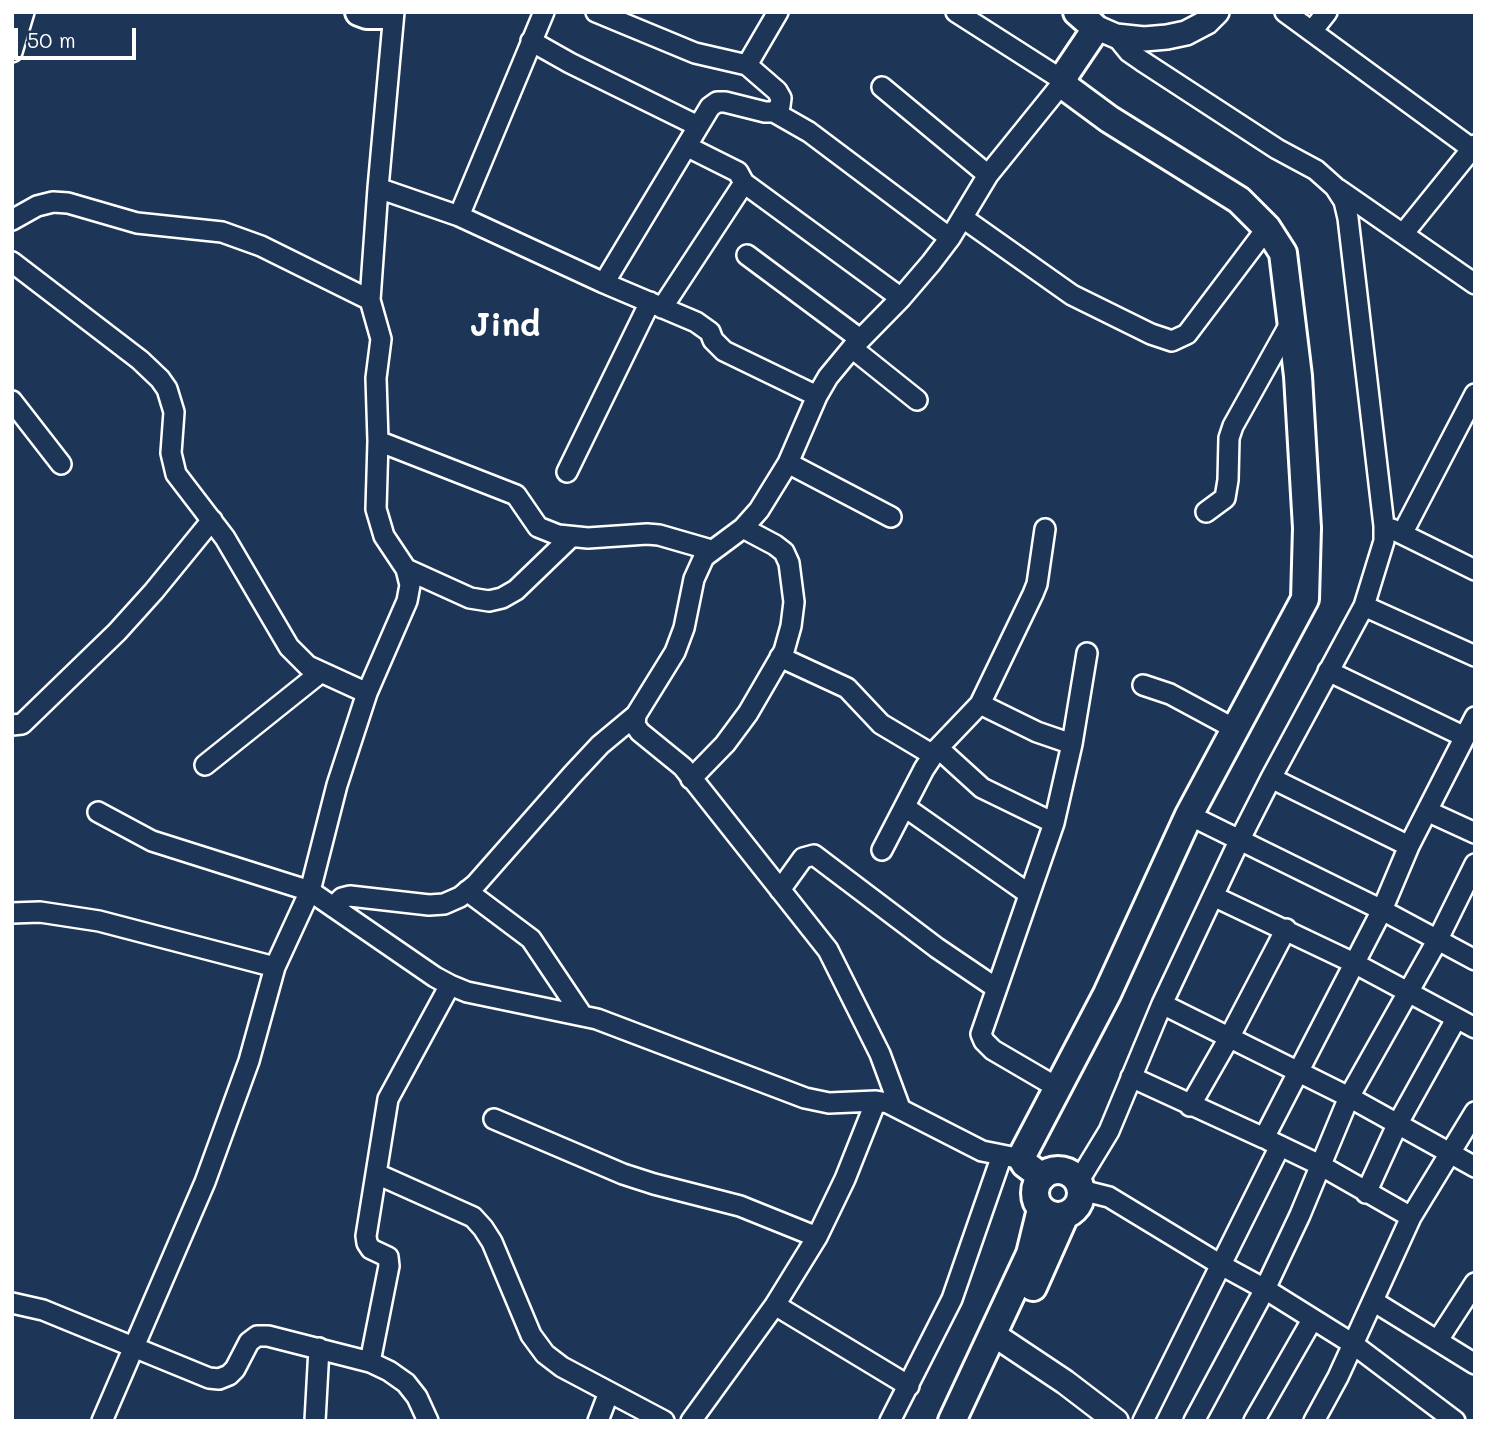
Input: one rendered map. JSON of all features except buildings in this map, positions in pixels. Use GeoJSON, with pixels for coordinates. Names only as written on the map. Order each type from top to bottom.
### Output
{"type":"FeatureCollection","features":[{"type":"Feature","properties":{"kind":"main road"},"geometry":{"type":"LineString","coordinates":[[359,12],[386,15],[389,12]]}},
{"type":"Feature","properties":{"kind":"main road"},"geometry":{"type":"LineString","coordinates":[[1042,1177],[1012,1157],[1058,1088],[1107,994],[1189,814],[1306,599],[1307,528],[1298,376],[1283,253],[1266,228],[1239,200],[1067,88],[1064,81],[1071,64],[1090,39],[1095,25]]}},
{"type":"Feature","properties":{"kind":"main road"},"geometry":{"type":"LineString","coordinates":[[1058,1170],[1071,1174],[1079,1186],[1079,1203],[1074,1210],[1053,1212],[1035,1196],[1037,1184],[1042,1177],[1058,1170]]}},
{"type":"Feature","properties":{"kind":"main road"},"geometry":{"type":"LineString","coordinates":[[953,1421],[1047,1260],[1053,1212]]}},
{"type":"Feature","properties":{"kind":"main road"},"geometry":{"type":"LineString","coordinates":[[968,1421],[1000,1338]]}},
{"type":"Feature","properties":{"kind":"street"},"geometry":{"type":"LineString","coordinates":[[12,52],[24,12]]}},
{"type":"Feature","properties":{"kind":"street"},"geometry":{"type":"LineString","coordinates":[[102,1421],[135,1349],[225,1130],[253,1049],[275,967],[310,891],[337,785],[367,693],[407,601],[410,585],[407,569],[384,536],[376,509],[376,379],[381,339],[370,300],[394,12]]}},
{"type":"Feature","properties":{"kind":"street"},"geometry":{"type":"LineString","coordinates":[[459,216],[544,12]]}},
{"type":"Feature","properties":{"kind":"street"},"geometry":{"type":"LineString","coordinates":[[596,12],[695,53],[747,65],[777,91],[781,98],[780,106],[774,112]]}},
{"type":"Feature","properties":{"kind":"street"},"geometry":{"type":"LineString","coordinates":[[747,65],[778,12]]}},
{"type":"Feature","properties":{"kind":"street"},"geometry":{"type":"LineString","coordinates":[[333,907],[342,898],[349,896],[420,905],[444,904],[460,897],[476,884],[600,745],[636,715],[675,652],[684,628],[694,579],[704,557],[743,528],[765,501],[788,463],[828,377],[901,298],[950,238],[988,176],[1064,81],[956,12]]}},
{"type":"Feature","properties":{"kind":"street"},"geometry":{"type":"LineString","coordinates":[[1095,25],[1144,39],[1167,37],[1186,33],[1207,22],[1217,12]]}},
{"type":"Feature","properties":{"kind":"street"},"geometry":{"type":"LineString","coordinates":[[1285,12],[1474,148],[1403,234]]}},
{"type":"Feature","properties":{"kind":"street"},"geometry":{"type":"LineString","coordinates":[[1312,31],[1327,12]]}},
{"type":"Feature","properties":{"kind":"street"},"geometry":{"type":"LineString","coordinates":[[1095,25],[1142,61],[1277,149],[1316,170],[1335,187],[1475,284]]}},
{"type":"Feature","properties":{"kind":"street"},"geometry":{"type":"LineString","coordinates":[[531,41],[698,126]]}},
{"type":"Feature","properties":{"kind":"street"},"geometry":{"type":"LineString","coordinates":[[882,87],[988,176]]}},
{"type":"Feature","properties":{"kind":"street"},"geometry":{"type":"LineString","coordinates":[[604,284],[688,147],[698,126],[710,107],[717,102],[774,112],[809,132],[950,238]]}},
{"type":"Feature","properties":{"kind":"street"},"geometry":{"type":"LineString","coordinates":[[688,147],[738,172],[744,183],[901,298]]}},
{"type":"Feature","properties":{"kind":"street"},"geometry":{"type":"LineString","coordinates":[[567,472],[656,305],[744,183]]}},
{"type":"Feature","properties":{"kind":"street"},"geometry":{"type":"LineString","coordinates":[[1335,187],[1344,201],[1348,218],[1378,491],[1393,530],[1475,570]]}},
{"type":"Feature","properties":{"kind":"street"},"geometry":{"type":"LineString","coordinates":[[378,188],[459,216],[706,328],[724,351],[817,396]]}},
{"type":"Feature","properties":{"kind":"street"},"geometry":{"type":"LineString","coordinates":[[12,220],[37,206],[53,202],[137,223],[222,232],[261,246],[370,300]]}},
{"type":"Feature","properties":{"kind":"street"},"geometry":{"type":"LineString","coordinates":[[963,218],[1072,295],[1151,334],[1172,341],[1187,334],[1266,228]]}},
{"type":"Feature","properties":{"kind":"street"},"geometry":{"type":"LineString","coordinates":[[747,255],[856,344],[918,400]]}},
{"type":"Feature","properties":{"kind":"street"},"geometry":{"type":"LineString","coordinates":[[12,262],[140,360],[160,379],[167,389],[174,412],[172,464],[176,474],[212,520],[289,647],[308,666],[367,693]]}},
{"type":"Feature","properties":{"kind":"street"},"geometry":{"type":"LineString","coordinates":[[1206,512],[1225,498],[1229,472],[1229,438],[1233,426],[1291,322]]}},
{"type":"Feature","properties":{"kind":"street"},"geometry":{"type":"LineString","coordinates":[[12,401],[61,464]]}},
{"type":"Feature","properties":{"kind":"street"},"geometry":{"type":"LineString","coordinates":[[1455,1421],[1353,1344],[1265,1289],[1109,1197],[1079,1186],[1109,1131],[1162,1004],[1240,839],[1364,606],[1384,541],[1472,406]]}},
{"type":"Feature","properties":{"kind":"street"},"geometry":{"type":"LineString","coordinates":[[378,441],[516,495],[538,527],[558,536],[659,535],[711,550]]}},
{"type":"Feature","properties":{"kind":"street"},"geometry":{"type":"LineString","coordinates":[[788,463],[891,517]]}},
{"type":"Feature","properties":{"kind":"street"},"geometry":{"type":"LineString","coordinates":[[12,725],[22,724],[117,632],[212,520]]}},
{"type":"Feature","properties":{"kind":"street"},"geometry":{"type":"LineString","coordinates":[[691,779],[736,731],[780,657],[791,626],[794,602],[789,563],[784,552],[743,528]]}},
{"type":"Feature","properties":{"kind":"street"},"geometry":{"type":"LineString","coordinates":[[882,850],[924,769],[980,704],[1037,584],[1045,529]]}},
{"type":"Feature","properties":{"kind":"street"},"geometry":{"type":"LineString","coordinates":[[407,569],[470,597],[489,601],[502,598],[516,590],[571,537]]}},
{"type":"Feature","properties":{"kind":"street"},"geometry":{"type":"LineString","coordinates":[[1364,606],[1475,656]]}},
{"type":"Feature","properties":{"kind":"street"},"geometry":{"type":"LineString","coordinates":[[1058,1088],[993,1050],[981,1034],[1054,823],[1072,744],[1087,653]]}},
{"type":"Feature","properties":{"kind":"street"},"geometry":{"type":"LineString","coordinates":[[780,657],[847,688],[881,724],[936,752],[982,788],[1054,823]]}},
{"type":"Feature","properties":{"kind":"street"},"geometry":{"type":"LineString","coordinates":[[1328,671],[1463,736]]}},
{"type":"Feature","properties":{"kind":"street"},"geometry":{"type":"LineString","coordinates":[[205,765],[320,673]]}},
{"type":"Feature","properties":{"kind":"street"},"geometry":{"type":"LineString","coordinates":[[1143,685],[1170,694],[1235,729]]}},
{"type":"Feature","properties":{"kind":"street"},"geometry":{"type":"LineString","coordinates":[[980,704],[1037,732],[1072,744]]}},
{"type":"Feature","properties":{"kind":"street"},"geometry":{"type":"LineString","coordinates":[[636,715],[635,725],[640,732],[672,758],[691,779],[836,964],[880,1054],[900,1108]]}},
{"type":"Feature","properties":{"kind":"street"},"geometry":{"type":"LineString","coordinates":[[1143,1421],[1221,1265],[1272,1142],[1297,1072],[1382,909],[1409,846],[1475,717]]}},
{"type":"Feature","properties":{"kind":"street"},"geometry":{"type":"LineString","coordinates":[[1271,778],[1409,846]]}},
{"type":"Feature","properties":{"kind":"street"},"geometry":{"type":"LineString","coordinates":[[905,807],[1029,894]]}},
{"type":"Feature","properties":{"kind":"street"},"geometry":{"type":"LineString","coordinates":[[1427,811],[1475,833]]}},
{"type":"Feature","properties":{"kind":"street"},"geometry":{"type":"LineString","coordinates":[[99,812],[152,841],[310,891],[450,985],[467,992],[582,1015],[805,1098],[840,1103],[876,1101],[900,1108],[961,1141],[982,1150],[1012,1157],[952,1299],[890,1421]]}},
{"type":"Feature","properties":{"kind":"street"},"geometry":{"type":"LineString","coordinates":[[1189,814],[1382,909],[1475,960]]}},
{"type":"Feature","properties":{"kind":"street"},"geometry":{"type":"LineString","coordinates":[[780,890],[803,858],[814,855],[937,948],[996,988]]}},
{"type":"Feature","properties":{"kind":"street"},"geometry":{"type":"LineString","coordinates":[[1194,1421],[1265,1289],[1349,1097],[1437,941],[1475,864]]}},
{"type":"Feature","properties":{"kind":"street"},"geometry":{"type":"LineString","coordinates":[[467,891],[531,939],[582,1015]]}},
{"type":"Feature","properties":{"kind":"street"},"geometry":{"type":"LineString","coordinates":[[1213,896],[1354,963],[1475,1028]]}},
{"type":"Feature","properties":{"kind":"street"},"geometry":{"type":"LineString","coordinates":[[16,916],[99,921],[275,967]]}},
{"type":"Feature","properties":{"kind":"street"},"geometry":{"type":"LineString","coordinates":[[1191,1106],[1286,929]]}},
{"type":"Feature","properties":{"kind":"street"},"geometry":{"type":"LineString","coordinates":[[370,1362],[389,1266],[388,1257],[371,1249],[366,1236],[388,1098],[450,985]]}},
{"type":"Feature","properties":{"kind":"street"},"geometry":{"type":"LineString","coordinates":[[1162,1004],[1349,1097],[1475,1167]]}},
{"type":"Feature","properties":{"kind":"street"},"geometry":{"type":"LineString","coordinates":[[1366,1193],[1397,1125],[1456,1019]]}},
{"type":"Feature","properties":{"kind":"street"},"geometry":{"type":"LineString","coordinates":[[1130,1077],[1320,1165],[1410,1217]]}},
{"type":"Feature","properties":{"kind":"street"},"geometry":{"type":"LineString","coordinates":[[692,1420],[775,1305],[817,1237],[845,1180],[876,1101]]}},
{"type":"Feature","properties":{"kind":"street"},"geometry":{"type":"LineString","coordinates":[[1314,1421],[1338,1377],[1410,1217],[1475,1112]]}},
{"type":"Feature","properties":{"kind":"street"},"geometry":{"type":"LineString","coordinates":[[494,1119],[623,1174],[740,1206],[817,1237]]}},
{"type":"Feature","properties":{"kind":"street"},"geometry":{"type":"LineString","coordinates":[[377,1174],[473,1217],[484,1228],[492,1242],[531,1335],[545,1354],[562,1367],[664,1421]]}},
{"type":"Feature","properties":{"kind":"street"},"geometry":{"type":"LineString","coordinates":[[1438,1340],[1468,1307],[1475,1283]]}},
{"type":"Feature","properties":{"kind":"street"},"geometry":{"type":"LineString","coordinates":[[1373,1301],[1475,1364]]}},
{"type":"Feature","properties":{"kind":"street"},"geometry":{"type":"LineString","coordinates":[[12,1303],[43,1310],[209,1378],[229,1376],[248,1342],[257,1336],[268,1336],[370,1362],[406,1383],[417,1397],[428,1421]]}},
{"type":"Feature","properties":{"kind":"street"},"geometry":{"type":"LineString","coordinates":[[775,1305],[909,1386]]}},
{"type":"Feature","properties":{"kind":"street"},"geometry":{"type":"LineString","coordinates":[[1254,1421],[1312,1320]]}},
{"type":"Feature","properties":{"kind":"street"},"geometry":{"type":"LineString","coordinates":[[1000,1338],[1116,1421]]}},
{"type":"Feature","properties":{"kind":"street"},"geometry":{"type":"LineString","coordinates":[[315,1421],[319,1348]]}},
{"type":"Feature","properties":{"kind":"street"},"geometry":{"type":"LineString","coordinates":[[598,1421],[609,1392]]}},
{"type":"Feature","properties":{"kind":"district","name":"Jind"},"geometry":{"type":"Point","coordinates":[505,326]}}]}
